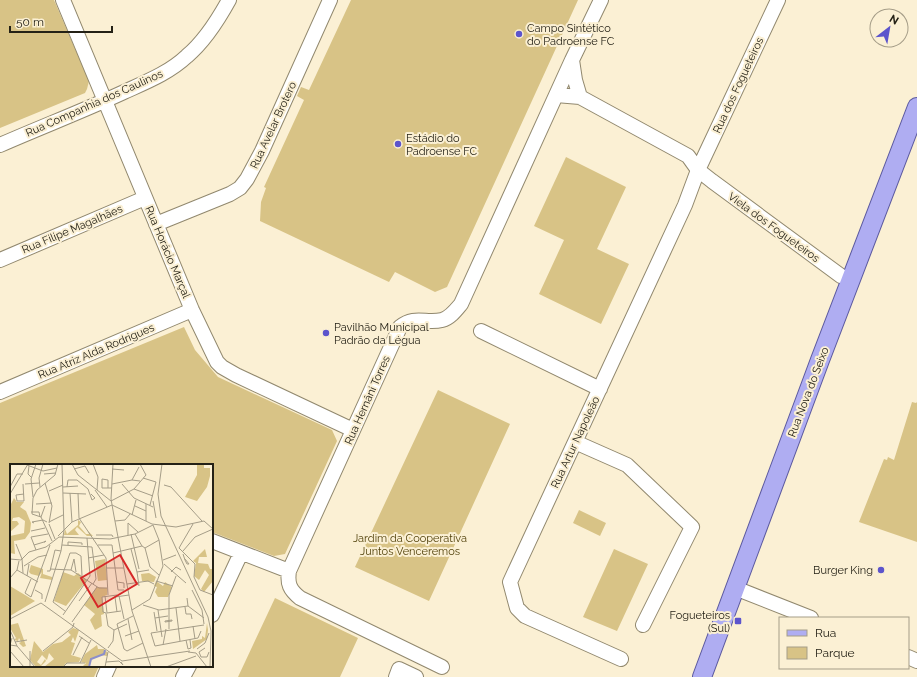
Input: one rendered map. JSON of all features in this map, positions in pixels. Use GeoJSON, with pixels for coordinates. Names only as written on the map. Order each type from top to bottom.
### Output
{"type":"FeatureCollection","features":[{"type":"Feature","properties":{"kind":"main road","name":"Rua Nova do Seixo"},"geometry":{"type":"LineString","coordinates":[[702,677],[917,107]]}},
{"type":"Feature","properties":{"kind":"street","name":"Rua Horácio Marçal"},"geometry":{"type":"LineString","coordinates":[[62,0],[192,310],[217,362],[222,368],[353,430]]}},
{"type":"Feature","properties":{"kind":"street","name":"Rua Companhia dos Caulinos"},"geometry":{"type":"LineString","coordinates":[[0,145],[161,75],[183,60],[205,36],[215,24],[229,0]]}},
{"type":"Feature","properties":{"kind":"street","name":"Rua Avelar Brotero"},"geometry":{"type":"LineString","coordinates":[[156,224],[230,194],[240,188],[247,179],[262,151],[330,0]]}},
{"type":"Feature","properties":{"kind":"street","name":"Rua Hernâni Torres"},"geometry":{"type":"LineString","coordinates":[[442,667],[300,598],[292,592],[288,586],[289,571],[400,327],[413,320],[441,320],[450,315],[461,304],[572,60],[601,0]]}},
{"type":"Feature","properties":{"kind":"street","name":"Rua dos Fogueteiros"},"geometry":{"type":"LineString","coordinates":[[698,170],[778,0]]}},
{"type":"Feature","properties":{"kind":"street"},"geometry":{"type":"LineString","coordinates":[[556,95],[580,97],[575,80],[572,60]]}},
{"type":"Feature","properties":{"kind":"street","name":"Viela dos Fogueteiros"},"geometry":{"type":"LineString","coordinates":[[580,97],[688,156],[698,170],[841,276],[852,279]]}},
{"type":"Feature","properties":{"kind":"street","name":"Rua Artur Napoleão"},"geometry":{"type":"LineString","coordinates":[[621,659],[525,616],[517,608],[510,582],[685,205],[698,170]]}},
{"type":"Feature","properties":{"kind":"street","name":"Rua Filipe Magalhães"},"geometry":{"type":"LineString","coordinates":[[0,260],[145,198]]}},
{"type":"Feature","properties":{"kind":"street","name":"Rua Atriz Alda Rodrigues"},"geometry":{"type":"LineString","coordinates":[[0,392],[192,310]]}},
{"type":"Feature","properties":{"kind":"street"},"geometry":{"type":"LineString","coordinates":[[481,331],[600,389]]}},
{"type":"Feature","properties":{"kind":"street"},"geometry":{"type":"LineString","coordinates":[[575,442],[627,466],[692,527],[643,625]]}},
{"type":"Feature","properties":{"kind":"street"},"geometry":{"type":"LineString","coordinates":[[213,541],[289,571]]}},
{"type":"Feature","properties":{"kind":"street"},"geometry":{"type":"LineString","coordinates":[[213,613],[241,553]]}},
{"type":"Feature","properties":{"kind":"street"},"geometry":{"type":"LineString","coordinates":[[735,588],[808,617]]}},
{"type":"Feature","properties":{"kind":"street"},"geometry":{"type":"LineString","coordinates":[[104,677],[109,667]]}},
{"type":"Feature","properties":{"kind":"street"},"geometry":{"type":"LineString","coordinates":[[183,677],[188,667]]}},
{"type":"Feature","properties":{"kind":"street"},"geometry":{"type":"LineString","coordinates":[[397,673],[416,677]]}},
{"type":"Feature","properties":{"kind":"green space"},"geometry":{"type":"Polygon","coordinates":[[[0,0],[54,0],[89,81],[85,93],[0,128],[0,0]]]}},
{"type":"Feature","properties":{"kind":"green space","name":"Estádio do Padroense FC"},"geometry":{"type":"Polygon","coordinates":[[[351,0],[578,0],[447,287],[435,292],[395,272],[389,282],[260,221],[261,202],[266,188],[264,187],[304,100],[297,96],[301,87],[309,90],[351,0]]]}},
{"type":"Feature","properties":{"kind":"green space"},"geometry":{"type":"Polygon","coordinates":[[[566,157],[626,187],[597,249],[629,264],[601,324],[539,294],[564,240],[534,226],[566,157]]]}},
{"type":"Feature","properties":{"kind":"green space"},"geometry":{"type":"Polygon","coordinates":[[[184,327],[195,350],[218,377],[332,430],[337,441],[285,554],[274,556],[213,532],[213,464],[10,464],[10,667],[99,667],[94,677],[0,677],[0,403],[184,327]]]}},
{"type":"Feature","properties":{"kind":"green space","name":"Jardim da Cooperativa Juntos Venceremos"},"geometry":{"type":"Polygon","coordinates":[[[438,390],[510,424],[429,601],[355,567],[438,390]]]}},
{"type":"Feature","properties":{"kind":"green space"},"geometry":{"type":"Polygon","coordinates":[[[912,402],[917,402],[917,542],[859,522],[884,459],[887,460],[888,457],[894,460],[912,402]]]}},
{"type":"Feature","properties":{"kind":"green space"},"geometry":{"type":"Polygon","coordinates":[[[579,510],[606,523],[600,536],[573,523],[579,510]]]}},
{"type":"Feature","properties":{"kind":"green space"},"geometry":{"type":"Polygon","coordinates":[[[614,549],[648,564],[617,631],[583,617],[614,549]]]}},
{"type":"Feature","properties":{"kind":"green space"},"geometry":{"type":"Polygon","coordinates":[[[275,598],[358,638],[340,677],[238,677],[275,598]]]}},
{"type":"Feature","properties":{"kind":"place","name":"Campo Sintético do Padroense FC"},"geometry":{"type":"Point","coordinates":[519,34]}},
{"type":"Feature","properties":{"kind":"place","name":"Estádio do Padroense FC"},"geometry":{"type":"Point","coordinates":[398,144]}},
{"type":"Feature","properties":{"kind":"place","name":"Pavilhão Municipal Padrão da Légua"},"geometry":{"type":"Point","coordinates":[326,333]}},
{"type":"Feature","properties":{"kind":"place","name":"Burger King"},"geometry":{"type":"Point","coordinates":[881,570]}},
{"type":"Feature","properties":{"kind":"place","name":"Fogueteiros (Sul)"},"geometry":{"type":"Point","coordinates":[738,621]}}]}
